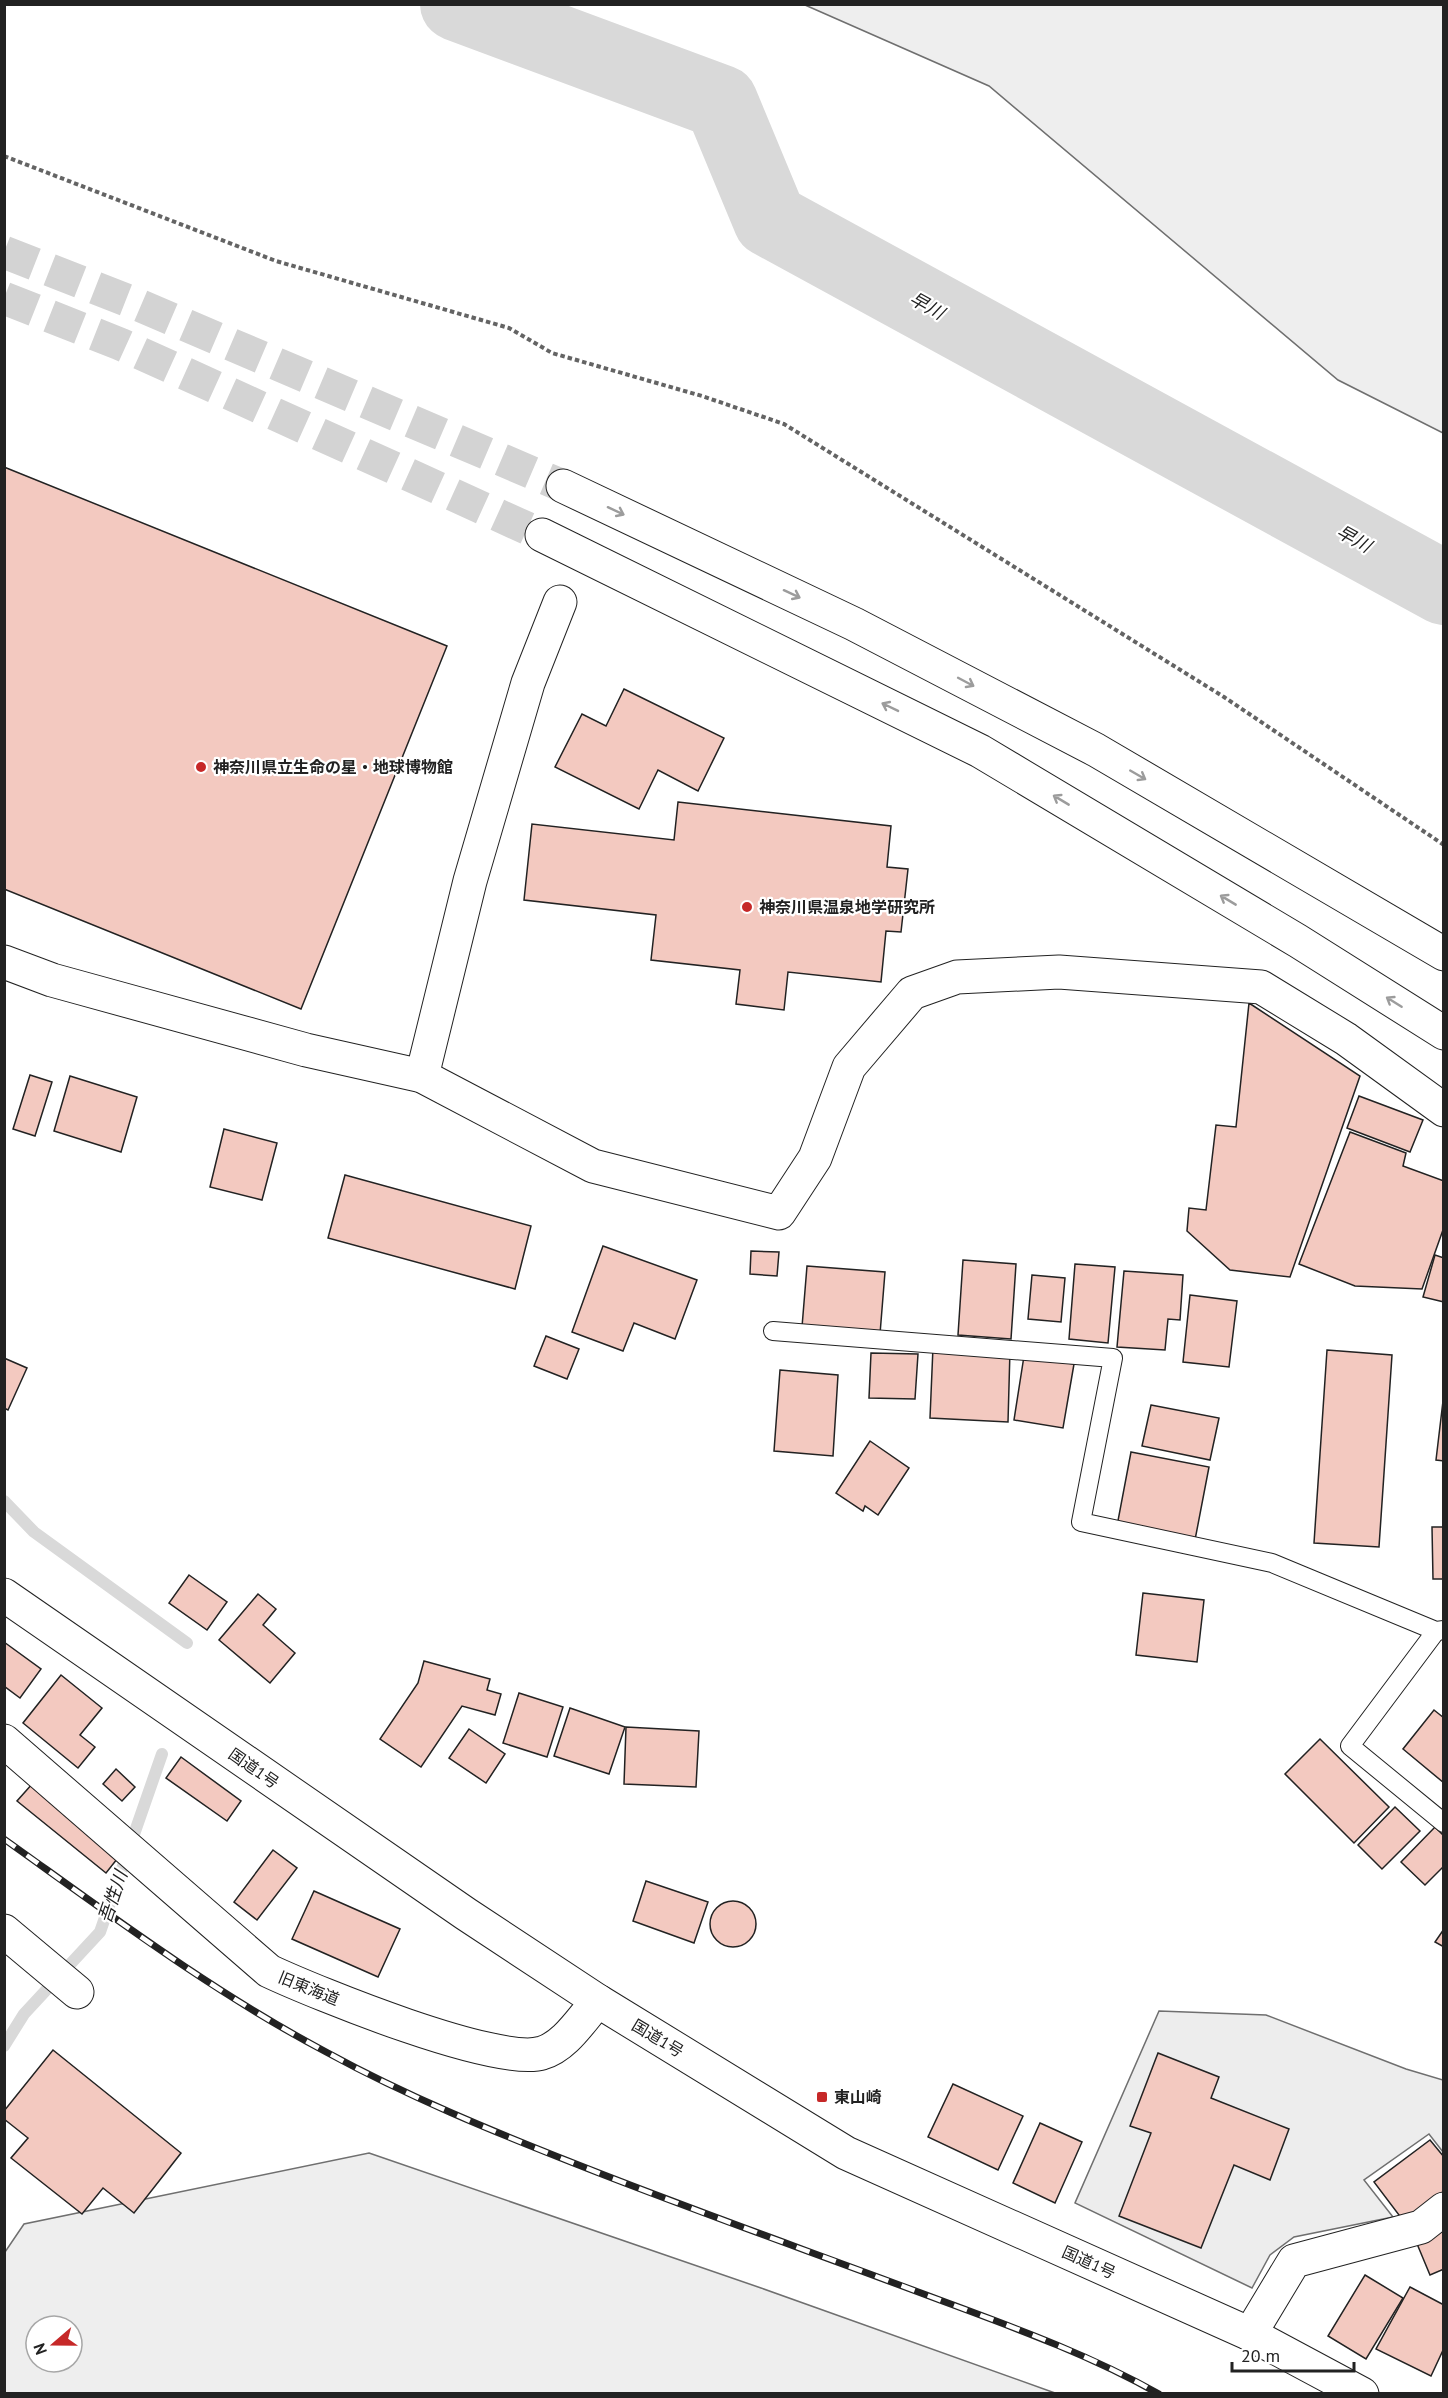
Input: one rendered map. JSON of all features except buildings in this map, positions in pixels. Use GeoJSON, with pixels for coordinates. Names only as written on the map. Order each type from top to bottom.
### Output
{"type":"FeatureCollection","features":[{"type":"Feature","properties":{"kind":"main road"},"geometry":{"type":"LineString","coordinates":[[563,486],[854,624],[1096,750],[1443,954]]}},
{"type":"Feature","properties":{"kind":"main road"},"geometry":{"type":"LineString","coordinates":[[542,535],[980,751],[1298,941],[1443,1033]]}},
{"type":"Feature","properties":{"kind":"main road"},"geometry":{"type":"LineString","coordinates":[[422,1076],[471,881],[524,694],[560,602]]}},
{"type":"Feature","properties":{"kind":"main road"},"geometry":{"type":"LineString","coordinates":[[1384,919],[1443,959]]}},
{"type":"Feature","properties":{"kind":"main road"},"geometry":{"type":"LineString","coordinates":[[4,962],[52,980],[294,1047],[422,1076],[593,1166],[779,1214],[815,1158],[849,1066],[912,993],[957,976],[1059,972],[1261,987],[1346,1039],[1443,1110]]}},
{"type":"Feature","properties":{"kind":"main road","name":"国道1号"},"geometry":{"type":"LineString","coordinates":[[4,1595],[456,1907],[598,2001],[846,2153],[1250,2334],[1361,2393]]}},
{"type":"Feature","properties":{"kind":"main road","name":"旧東海道"},"geometry":{"type":"LineString","coordinates":[[4,1741],[269,1971],[309,1990],[470,2046],[519,2056],[542,2053],[562,2042],[598,2001]]}},
{"type":"Feature","properties":{"kind":"main road"},"geometry":{"type":"LineString","coordinates":[[4,1931],[77,1992]]}},
{"type":"Feature","properties":{"kind":"main road"},"geometry":{"type":"LineString","coordinates":[[1250,2334],[1294,2261],[1421,2227],[1443,2209]]}},
{"type":"Feature","properties":{"kind":"lane"},"geometry":{"type":"LineString","coordinates":[[773,1331],[1113,1358],[1081,1522],[1272,1563],[1440,1631],[1350,1746],[1443,1823]]}},
{"type":"Feature","properties":{"kind":"path"},"geometry":{"type":"LineString","coordinates":[[4,156],[276,261],[509,328],[552,353],[702,396],[784,424],[1224,697],[1443,845]]}},
{"type":"Feature","properties":{"kind":"shaded area"},"geometry":{"type":"Polygon","coordinates":[[[805,5],[1443,5],[1443,433],[1338,380],[989,86],[805,5]]]}},
{"type":"Feature","properties":{"kind":"shaded area"},"geometry":{"type":"Polygon","coordinates":[[[1159,2011],[1266,2015],[1406,2069],[1443,2080],[1443,2152],[1429,2134],[1364,2180],[1393,2217],[1294,2237],[1270,2255],[1252,2288],[1075,2203],[1159,2011]]]}},
{"type":"Feature","properties":{"kind":"shaded area"},"geometry":{"type":"Polygon","coordinates":[[[369,2153],[761,2288],[1055,2393],[5,2394],[5,2252],[24,2224],[369,2153]]]}},
{"type":"Feature","properties":{"kind":"waterway","name":"早川"},"geometry":{"type":"LineString","coordinates":[[457,4],[721,102],[770,220],[1444,588]]}},
{"type":"Feature","properties":{"kind":"waterway","name":"吾性川"},"geometry":{"type":"LineString","coordinates":[[4,1501],[34,1532],[187,1643]]}},
{"type":"Feature","properties":{"kind":"waterway","name":"吾性川"},"geometry":{"type":"LineString","coordinates":[[4,2046],[24,2014],[100,1932],[162,1754]]}},
{"type":"Feature","properties":{"kind":"tunnel"},"geometry":{"type":"LineString","coordinates":[[4,252],[134,303],[563,486]]}},
{"type":"Feature","properties":{"kind":"tunnel"},"geometry":{"type":"LineString","coordinates":[[4,298],[120,344],[542,535]]}},
{"type":"Feature","properties":{"kind":"railway"},"geometry":{"type":"LineString","coordinates":[[4,1839],[203,1979],[286,2030],[388,2084],[481,2126],[576,2164],[1042,2339],[1101,2364],[1159,2394]]}},
{"type":"Feature","properties":{"kind":"place","name":"神奈川県立生命の星・地球博物館"},"geometry":{"type":"Point","coordinates":[201,767]}},
{"type":"Feature","properties":{"kind":"place","name":"神奈川県温泉地学研究所"},"geometry":{"type":"Point","coordinates":[747,907]}},
{"type":"Feature","properties":{"kind":"place","name":"東山崎"},"geometry":{"type":"Point","coordinates":[822,2097]}}]}
